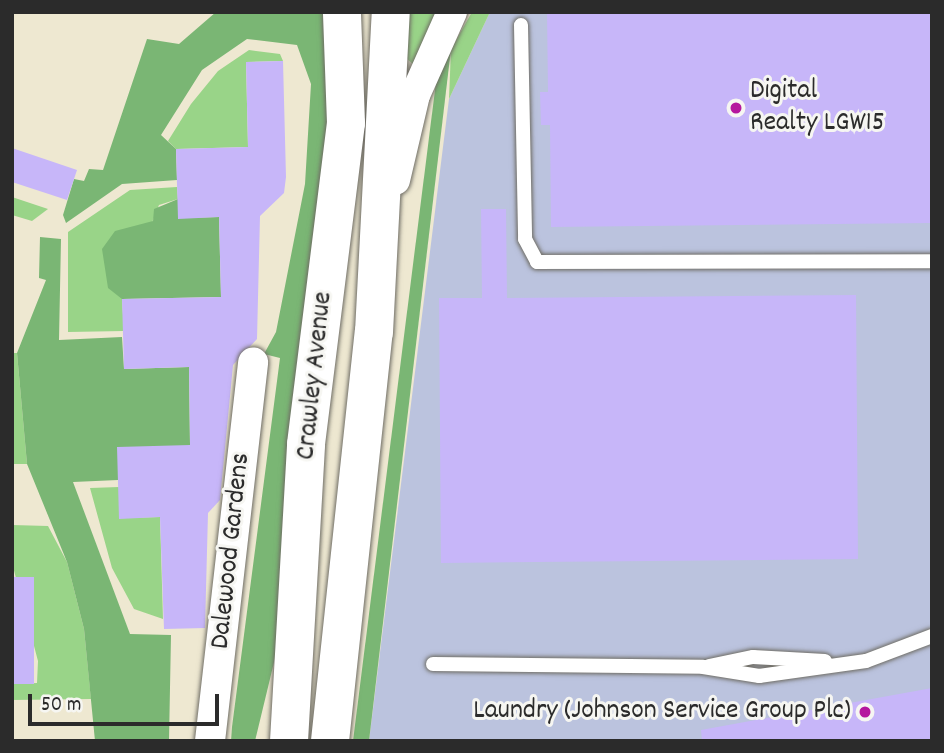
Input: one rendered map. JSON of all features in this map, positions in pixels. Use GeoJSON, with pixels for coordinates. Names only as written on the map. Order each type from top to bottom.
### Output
{"type":"FeatureCollection","features":[{"type":"Feature","properties":{"kind":"main road","name":"Crawley Avenue"},"geometry":{"type":"LineString","coordinates":[[289,741],[306,444],[346,123],[342,12]]}},
{"type":"Feature","properties":{"kind":"main road","name":"Crawley Avenue"},"geometry":{"type":"LineString","coordinates":[[330,741],[376,306],[391,12]]}},
{"type":"Feature","properties":{"kind":"street"},"geometry":{"type":"LineString","coordinates":[[376,306],[415,95],[452,12]]}},
{"type":"Feature","properties":{"kind":"street","name":"Dalewood Gardens"},"geometry":{"type":"LineString","coordinates":[[210,741],[253,362]]}},
{"type":"Feature","properties":{"kind":"lane"},"geometry":{"type":"LineString","coordinates":[[521,25],[525,239],[537,262],[932,261]]}},
{"type":"Feature","properties":{"kind":"lane"},"geometry":{"type":"LineString","coordinates":[[433,664],[703,667],[764,656],[850,663],[932,636]]}},
{"type":"Feature","properties":{"kind":"shaded area"},"geometry":{"type":"Polygon","coordinates":[[[490,12],[932,12],[932,741],[369,741],[449,99],[490,12]]]}},
{"type":"Feature","properties":{"kind":"green space"},"geometry":{"type":"Polygon","coordinates":[[[216,12],[331,12],[332,87],[276,654],[255,741],[231,741],[280,358],[264,354],[276,332],[305,184],[311,84],[297,45],[247,39],[202,70],[161,135],[176,149],[177,180],[122,184],[66,223],[63,215],[74,179],[84,181],[89,169],[103,170],[147,39],[179,44],[216,12]]]}},
{"type":"Feature","properties":{"kind":"green space"},"geometry":{"type":"Polygon","coordinates":[[[406,12],[444,12],[414,65],[406,58],[406,12]]]}},
{"type":"Feature","properties":{"kind":"green space"},"geometry":{"type":"Polygon","coordinates":[[[472,12],[490,12],[449,99],[451,49],[472,12]]]}},
{"type":"Feature","properties":{"kind":"green space"},"geometry":{"type":"Polygon","coordinates":[[[451,49],[369,741],[353,741],[436,82],[451,49]]]}},
{"type":"Feature","properties":{"kind":"green space"},"geometry":{"type":"Polygon","coordinates":[[[249,50],[280,54],[283,61],[246,62],[248,147],[176,149],[168,141],[191,104],[218,71],[249,50]]]}},
{"type":"Feature","properties":{"kind":"green space"},"geometry":{"type":"Polygon","coordinates":[[[177,187],[178,199],[159,205],[122,299],[124,331],[68,332],[68,232],[130,190],[177,187]]]}},
{"type":"Feature","properties":{"kind":"green space"},"geometry":{"type":"Polygon","coordinates":[[[12,197],[48,209],[32,221],[12,215],[12,197]]]}},
{"type":"Feature","properties":{"kind":"green space"},"geometry":{"type":"Polygon","coordinates":[[[178,199],[178,218],[219,217],[221,297],[122,299],[108,288],[102,249],[115,231],[153,221],[154,209],[178,199]]]}},
{"type":"Feature","properties":{"kind":"green space"},"geometry":{"type":"Polygon","coordinates":[[[40,237],[61,239],[59,340],[122,337],[124,369],[189,367],[190,445],[118,480],[73,482],[130,634],[171,635],[169,741],[95,741],[84,629],[67,562],[27,464],[17,353],[46,280],[39,278],[40,237]]]}},
{"type":"Feature","properties":{"kind":"green space"},"geometry":{"type":"Polygon","coordinates":[[[12,353],[17,353],[27,464],[12,464],[12,353]]]}},
{"type":"Feature","properties":{"kind":"green space"},"geometry":{"type":"Polygon","coordinates":[[[119,487],[120,518],[160,517],[163,619],[134,609],[112,568],[90,488],[119,487]]]}},
{"type":"Feature","properties":{"kind":"green space"},"geometry":{"type":"Polygon","coordinates":[[[12,525],[48,526],[67,562],[84,629],[91,699],[12,700],[13,684],[37,683],[38,661],[12,563],[12,525]]]}},
{"type":"Feature","properties":{"kind":"building","name":"Digital Realty LGW15"},"geometry":{"type":"Polygon","coordinates":[[[547,12],[932,12],[932,223],[551,227],[550,125],[541,125],[540,92],[548,92],[547,12]]]}},
{"type":"Feature","properties":{"kind":"building"},"geometry":{"type":"Polygon","coordinates":[[[283,61],[286,177],[284,193],[260,216],[257,339],[233,365],[220,500],[208,513],[205,628],[164,629],[160,517],[119,519],[117,447],[190,445],[189,367],[124,369],[122,299],[221,297],[219,217],[178,219],[176,149],[248,147],[246,62],[283,61]]]}},
{"type":"Feature","properties":{"kind":"building"},"geometry":{"type":"Polygon","coordinates":[[[12,148],[77,170],[67,200],[12,182],[12,148]]]}},
{"type":"Feature","properties":{"kind":"building"},"geometry":{"type":"Polygon","coordinates":[[[481,209],[506,209],[507,298],[856,295],[858,559],[441,563],[439,298],[482,298],[481,209]]]}},
{"type":"Feature","properties":{"kind":"building"},"geometry":{"type":"Polygon","coordinates":[[[12,577],[34,577],[34,684],[12,684],[12,577]]]}},
{"type":"Feature","properties":{"kind":"building","name":"Laundry (Johnson Service Group Plc)"},"geometry":{"type":"Polygon","coordinates":[[[932,688],[932,741],[702,741],[701,730],[932,688]]]}},
{"type":"Feature","properties":{"kind":"place","name":"Digital Realty LGW15"},"geometry":{"type":"Point","coordinates":[736,108]}},
{"type":"Feature","properties":{"kind":"place","name":"Laundry (Johnson Service Group Plc)"},"geometry":{"type":"Point","coordinates":[865,712]}}]}
